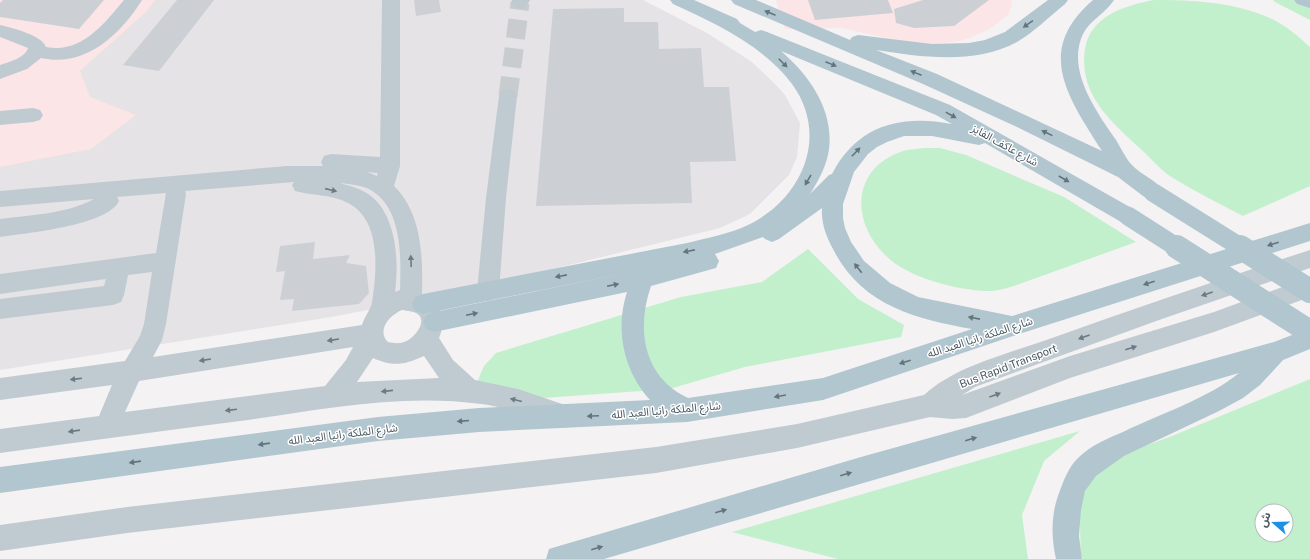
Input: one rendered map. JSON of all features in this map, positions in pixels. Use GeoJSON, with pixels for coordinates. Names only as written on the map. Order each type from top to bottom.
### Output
{"type":"FeatureCollection","features":[{"type":"Feature","properties":{"kind":"main road","name":"شارع عاكف الفايز"},"geometry":{"type":"LineString","coordinates":[[679,0],[717,18],[943,110],[1128,216],[1310,332]]}},
{"type":"Feature","properties":{"kind":"main road"},"geometry":{"type":"LineString","coordinates":[[740,0],[930,79],[1125,171],[1154,192],[1310,291]]}},
{"type":"Feature","properties":{"kind":"main road"},"geometry":{"type":"LineString","coordinates":[[826,37],[947,51],[979,49],[1006,39],[1059,0]]}},
{"type":"Feature","properties":{"kind":"main road"},"geometry":{"type":"LineString","coordinates":[[1106,0],[1081,22],[1072,39],[1069,59],[1072,78],[1085,106],[1125,171]]}},
{"type":"Feature","properties":{"kind":"main road"},"geometry":{"type":"LineString","coordinates":[[1303,0],[1310,2]]}},
{"type":"Feature","properties":{"kind":"main road"},"geometry":{"type":"LineString","coordinates":[[424,316],[488,291],[707,248],[757,230],[780,213],[800,193],[813,170],[821,145],[819,124],[814,104],[799,79],[781,60],[752,37],[717,18]]}},
{"type":"Feature","properties":{"kind":"main road"},"geometry":{"type":"LineString","coordinates":[[1008,146],[956,132],[930,128],[905,129],[882,136],[860,148],[849,160],[840,177],[831,206],[833,227],[843,249],[867,279],[891,296],[911,306],[1013,326]]}},
{"type":"Feature","properties":{"kind":"main road"},"geometry":{"type":"LineString","coordinates":[[424,316],[643,279],[712,260],[768,236],[803,213],[821,198],[840,177]]}},
{"type":"Feature","properties":{"kind":"main road","name":"شارع الملكة رانيا العبد الله"},"geometry":{"type":"LineString","coordinates":[[0,480],[378,430],[480,420],[687,410],[823,389],[1013,326],[1310,232]]}},
{"type":"Feature","properties":{"kind":"main road"},"geometry":{"type":"LineString","coordinates":[[643,279],[632,320],[632,337],[638,356],[644,372],[655,387],[666,399],[687,410]]}},
{"type":"Feature","properties":{"kind":"main road"},"geometry":{"type":"LineString","coordinates":[[559,559],[861,470],[1275,352],[1310,338]]}},
{"type":"Feature","properties":{"kind":"main road"},"geometry":{"type":"LineString","coordinates":[[1069,559],[1066,548],[1066,518],[1073,486],[1087,468],[1116,447],[1236,390],[1256,374],[1275,352]]}},
{"type":"Feature","properties":{"kind":"street"},"geometry":{"type":"LineString","coordinates":[[0,82],[35,71],[66,54],[83,48],[98,40],[133,0]]}},
{"type":"Feature","properties":{"kind":"street"},"geometry":{"type":"LineString","coordinates":[[383,188],[390,166],[391,0]]}},
{"type":"Feature","properties":{"kind":"street"},"geometry":{"type":"LineString","coordinates":[[0,32],[30,41],[37,45],[37,51],[32,58],[24,64],[0,72]]}},
{"type":"Feature","properties":{"kind":"street"},"geometry":{"type":"LineString","coordinates":[[0,50],[18,37]]}},
{"type":"Feature","properties":{"kind":"street"},"geometry":{"type":"LineString","coordinates":[[37,51],[50,55],[66,54]]}},
{"type":"Feature","properties":{"kind":"street"},"geometry":{"type":"LineString","coordinates":[[488,291],[496,198],[508,96]]}},
{"type":"Feature","properties":{"kind":"street"},"geometry":{"type":"LineString","coordinates":[[0,118],[33,115]]}},
{"type":"Feature","properties":{"kind":"street"},"geometry":{"type":"LineString","coordinates":[[0,187],[310,163],[342,162],[390,166]]}},
{"type":"Feature","properties":{"kind":"street"},"geometry":{"type":"LineString","coordinates":[[0,199],[287,174],[316,173],[341,175],[365,180],[383,188],[399,206],[406,228],[424,316],[434,354],[444,368],[470,391]]}},
{"type":"Feature","properties":{"kind":"street"},"geometry":{"type":"LineString","coordinates":[[0,212],[282,185],[329,189],[352,195],[368,205],[378,223],[384,242],[387,263],[382,310],[372,325],[372,335],[377,346],[385,352],[396,355],[408,353],[419,347],[424,316]]}},
{"type":"Feature","properties":{"kind":"street"},"geometry":{"type":"LineString","coordinates":[[108,426],[132,371],[150,340],[155,324],[176,194]]}},
{"type":"Feature","properties":{"kind":"street"},"geometry":{"type":"LineString","coordinates":[[0,228],[44,222],[85,213],[110,201]]}},
{"type":"Feature","properties":{"kind":"street","name":"Bus Rapid Transport"},"geometry":{"type":"LineString","coordinates":[[930,405],[944,392],[968,379],[1159,310],[1310,259]]}},
{"type":"Feature","properties":{"kind":"street"},"geometry":{"type":"LineString","coordinates":[[0,284],[165,261]]}},
{"type":"Feature","properties":{"kind":"street"},"geometry":{"type":"LineString","coordinates":[[0,310],[113,295],[119,268]]}},
{"type":"Feature","properties":{"kind":"street","name":"Bus Rapid Transport"},"geometry":{"type":"LineString","coordinates":[[930,405],[952,407],[966,406],[1070,367],[1214,322],[1310,287]]}},
{"type":"Feature","properties":{"kind":"street"},"geometry":{"type":"LineString","coordinates":[[382,310],[401,300],[424,316]]}},
{"type":"Feature","properties":{"kind":"street"},"geometry":{"type":"LineString","coordinates":[[0,388],[132,371],[372,335]]}},
{"type":"Feature","properties":{"kind":"street"},"geometry":{"type":"LineString","coordinates":[[331,397],[354,368],[372,335]]}},
{"type":"Feature","properties":{"kind":"street"},"geometry":{"type":"LineString","coordinates":[[0,441],[331,397],[407,389],[470,391],[503,396],[536,405],[566,417]]}},
{"type":"Feature","properties":{"kind":"street"},"geometry":{"type":"LineString","coordinates":[[0,538],[127,520],[656,460],[797,436],[930,405]]}},
{"type":"Feature","properties":{"kind":"shaded area"},"geometry":{"type":"Polygon","coordinates":[[[0,0],[643,0],[707,33],[752,62],[774,83],[785,95],[800,123],[797,157],[789,175],[750,214],[720,228],[447,295],[331,317],[0,370],[0,0]]]}},
{"type":"Feature","properties":{"kind":"shaded area"},"geometry":{"type":"Polygon","coordinates":[[[0,0],[155,0],[147,11],[80,71],[90,97],[136,115],[91,149],[0,167],[0,0]]]}},
{"type":"Feature","properties":{"kind":"shaded area"},"geometry":{"type":"Polygon","coordinates":[[[776,0],[1011,0],[1012,3],[1009,14],[988,30],[964,40],[933,45],[904,42],[842,28],[785,29],[776,0]]]}},
{"type":"Feature","properties":{"kind":"green space"},"geometry":{"type":"Polygon","coordinates":[[[1154,0],[1198,1],[1242,8],[1270,18],[1281,24],[1310,47],[1310,186],[1243,216],[1169,176],[1110,119],[1092,95],[1087,81],[1084,66],[1085,49],[1088,38],[1094,28],[1111,14],[1132,5],[1154,0]]]}},
{"type":"Feature","properties":{"kind":"green space"},"geometry":{"type":"Polygon","coordinates":[[[1273,0],[1310,0],[1310,20],[1275,2],[1273,0]]]}},
{"type":"Feature","properties":{"kind":"green space"},"geometry":{"type":"Polygon","coordinates":[[[924,148],[940,148],[966,155],[1064,197],[1136,242],[1014,286],[996,291],[966,289],[921,277],[895,263],[885,255],[874,241],[866,226],[862,211],[862,196],[866,182],[874,170],[886,159],[903,151],[924,148]]]}},
{"type":"Feature","properties":{"kind":"green space"},"geometry":{"type":"Polygon","coordinates":[[[808,249],[858,299],[904,325],[901,337],[745,367],[669,389],[488,402],[475,387],[484,366],[496,353],[681,297],[762,282],[808,249]]]}},
{"type":"Feature","properties":{"kind":"green space"},"geometry":{"type":"Polygon","coordinates":[[[1310,379],[1310,559],[1083,559],[1081,555],[1079,502],[1096,472],[1123,454],[1172,436],[1310,379]]]}},
{"type":"Feature","properties":{"kind":"green space"},"geometry":{"type":"Polygon","coordinates":[[[1080,431],[1044,461],[1022,515],[1028,559],[838,559],[732,532],[1080,431]]]}},
{"type":"Feature","properties":{"kind":"building"},"geometry":{"type":"Polygon","coordinates":[[[3,0],[104,0],[79,29],[0,17],[0,3],[3,0]]]}},
{"type":"Feature","properties":{"kind":"building"},"geometry":{"type":"Polygon","coordinates":[[[177,0],[214,0],[159,71],[123,65],[177,0]]]}},
{"type":"Feature","properties":{"kind":"building"},"geometry":{"type":"Polygon","coordinates":[[[414,0],[439,0],[441,12],[416,16],[414,0]]]}},
{"type":"Feature","properties":{"kind":"building"},"geometry":{"type":"Polygon","coordinates":[[[808,0],[888,0],[893,13],[815,20],[808,0]]]}},
{"type":"Feature","properties":{"kind":"building"},"geometry":{"type":"Polygon","coordinates":[[[923,0],[989,0],[954,26],[914,28],[896,23],[894,9],[923,0]]]}},
{"type":"Feature","properties":{"kind":"building"},"geometry":{"type":"Polygon","coordinates":[[[624,8],[624,22],[658,22],[659,49],[701,48],[704,87],[729,87],[736,161],[690,162],[692,203],[536,206],[553,9],[624,8]]]}},
{"type":"Feature","properties":{"kind":"building"},"geometry":{"type":"Polygon","coordinates":[[[315,242],[313,259],[350,255],[346,263],[366,266],[369,293],[359,304],[292,311],[294,299],[280,300],[285,271],[276,272],[280,246],[315,242]]]}},
{"type":"Feature","properties":{"kind":"tunnel"},"geometry":{"type":"LineString","coordinates":[[508,96],[520,3]]}}]}
